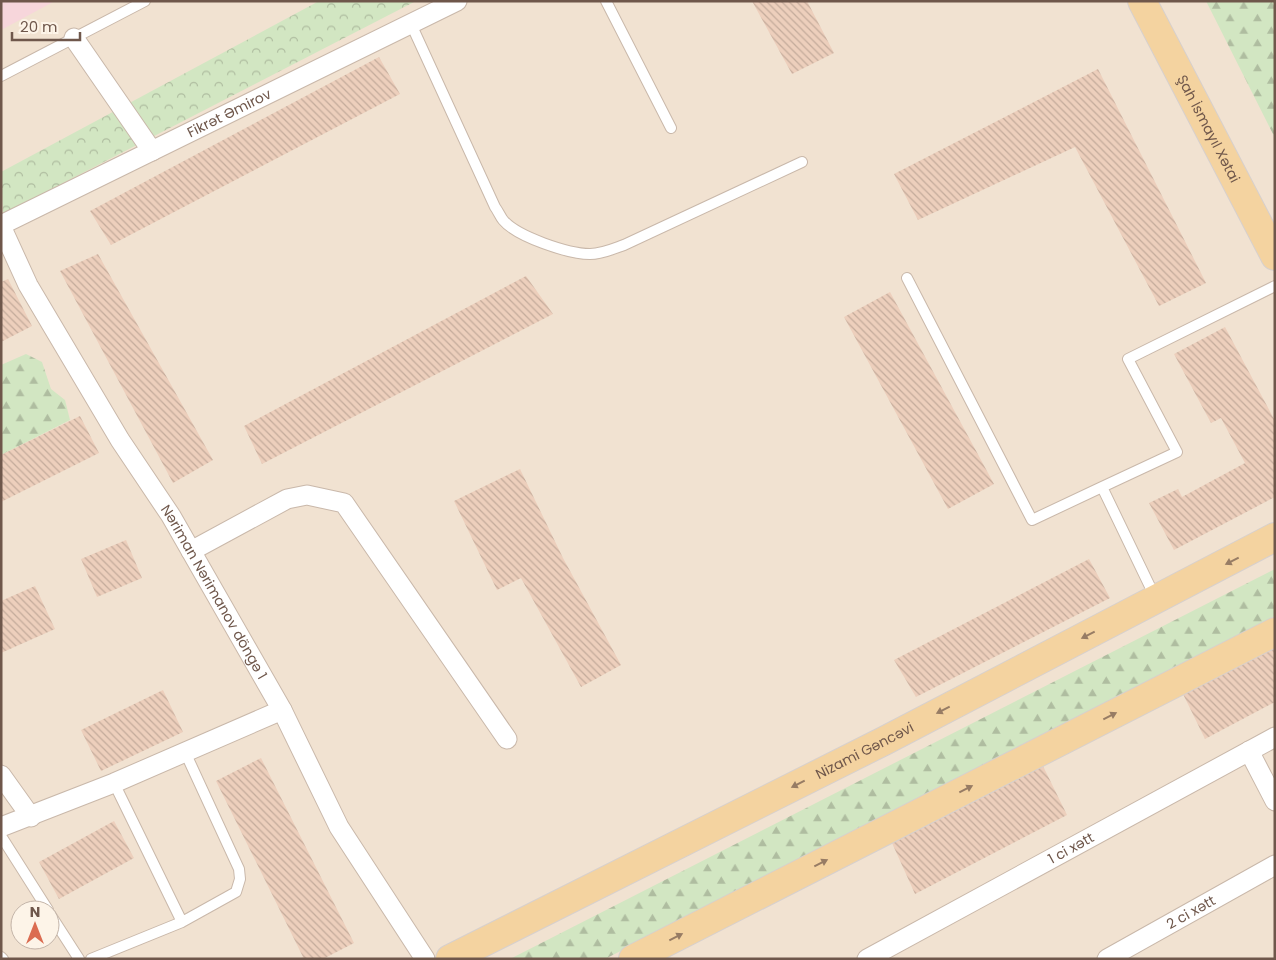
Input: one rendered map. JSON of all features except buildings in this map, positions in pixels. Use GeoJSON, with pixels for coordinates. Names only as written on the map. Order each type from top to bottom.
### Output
{"type":"FeatureCollection","features":[{"type":"Feature","properties":{"kind":"main road","name":"Şah İsmayıl Xətai"},"geometry":{"type":"LineString","coordinates":[[1142,1],[1275,256]]}},
{"type":"Feature","properties":{"kind":"main road","name":"Nizami Gəncəvi"},"geometry":{"type":"LineString","coordinates":[[450,959],[884,741],[1275,538]]}},
{"type":"Feature","properties":{"kind":"main road"},"geometry":{"type":"LineString","coordinates":[[632,959],[1275,632]]}},
{"type":"Feature","properties":{"kind":"street","name":"Fikrət Əmirov"},"geometry":{"type":"LineString","coordinates":[[1,225],[457,1]]}},
{"type":"Feature","properties":{"kind":"street"},"geometry":{"type":"LineString","coordinates":[[74,38],[152,151]]}},
{"type":"Feature","properties":{"kind":"street","name":"Nəriman Nərimanov döngə 1"},"geometry":{"type":"LineString","coordinates":[[1,225],[28,285],[120,440],[171,516],[282,710],[339,827],[425,959]]}},
{"type":"Feature","properties":{"kind":"street"},"geometry":{"type":"LineString","coordinates":[[191,551],[287,499],[307,495],[344,503],[508,739]]}},
{"type":"Feature","properties":{"kind":"street"},"geometry":{"type":"LineString","coordinates":[[1,827],[31,817],[114,783],[282,710]]}},
{"type":"Feature","properties":{"kind":"street","name":"1 ci xətt"},"geometry":{"type":"LineString","coordinates":[[867,959],[1275,737]]}},
{"type":"Feature","properties":{"kind":"street"},"geometry":{"type":"LineString","coordinates":[[1249,751],[1275,801]]}},
{"type":"Feature","properties":{"kind":"street"},"geometry":{"type":"LineString","coordinates":[[1,774],[31,817]]}},
{"type":"Feature","properties":{"kind":"street","name":"2 ci xətt"},"geometry":{"type":"LineString","coordinates":[[1107,959],[1275,865]]}},
{"type":"Feature","properties":{"kind":"lane"},"geometry":{"type":"LineString","coordinates":[[1,76],[145,1]]}},
{"type":"Feature","properties":{"kind":"lane"},"geometry":{"type":"LineString","coordinates":[[606,1],[671,128]]}},
{"type":"Feature","properties":{"kind":"lane"},"geometry":{"type":"LineString","coordinates":[[411,24],[504,221],[535,239],[559,248],[588,254],[599,253],[624,245],[802,162]]}},
{"type":"Feature","properties":{"kind":"lane"},"geometry":{"type":"LineString","coordinates":[[907,278],[1032,520],[1177,452],[1128,360],[1275,286]]}},
{"type":"Feature","properties":{"kind":"lane"},"geometry":{"type":"LineString","coordinates":[[1102,487],[1156,600]]}},
{"type":"Feature","properties":{"kind":"lane"},"geometry":{"type":"LineString","coordinates":[[91,959],[182,922],[236,892],[240,878],[239,869],[185,752]]}},
{"type":"Feature","properties":{"kind":"lane"},"geometry":{"type":"LineString","coordinates":[[114,783],[182,922]]}},
{"type":"Feature","properties":{"kind":"lane"},"geometry":{"type":"LineString","coordinates":[[1,836],[42,900]]}},
{"type":"Feature","properties":{"kind":"lane"},"geometry":{"type":"LineString","coordinates":[[60,929],[80,959]]}},
{"type":"Feature","properties":{"kind":"shaded area"},"geometry":{"type":"Polygon","coordinates":[[[1,1],[1275,1],[1275,959],[1,959],[1,1]]]}},
{"type":"Feature","properties":{"kind":"shaded area"},"geometry":{"type":"Polygon","coordinates":[[[1,1],[55,1],[1,30],[1,1]]]}},
{"type":"Feature","properties":{"kind":"green space"},"geometry":{"type":"Polygon","coordinates":[[[319,1],[416,1],[3,214],[1,172],[319,1]]]}},
{"type":"Feature","properties":{"kind":"green space"},"geometry":{"type":"Polygon","coordinates":[[[1206,1],[1275,1],[1275,138],[1206,1]]]}},
{"type":"Feature","properties":{"kind":"green space"},"geometry":{"type":"Polygon","coordinates":[[[26,354],[42,362],[51,389],[65,400],[70,420],[1,455],[1,365],[26,354]]]}},
{"type":"Feature","properties":{"kind":"green space"},"geometry":{"type":"Polygon","coordinates":[[[1275,569],[1275,616],[605,959],[510,959],[1275,569]]]}}]}
